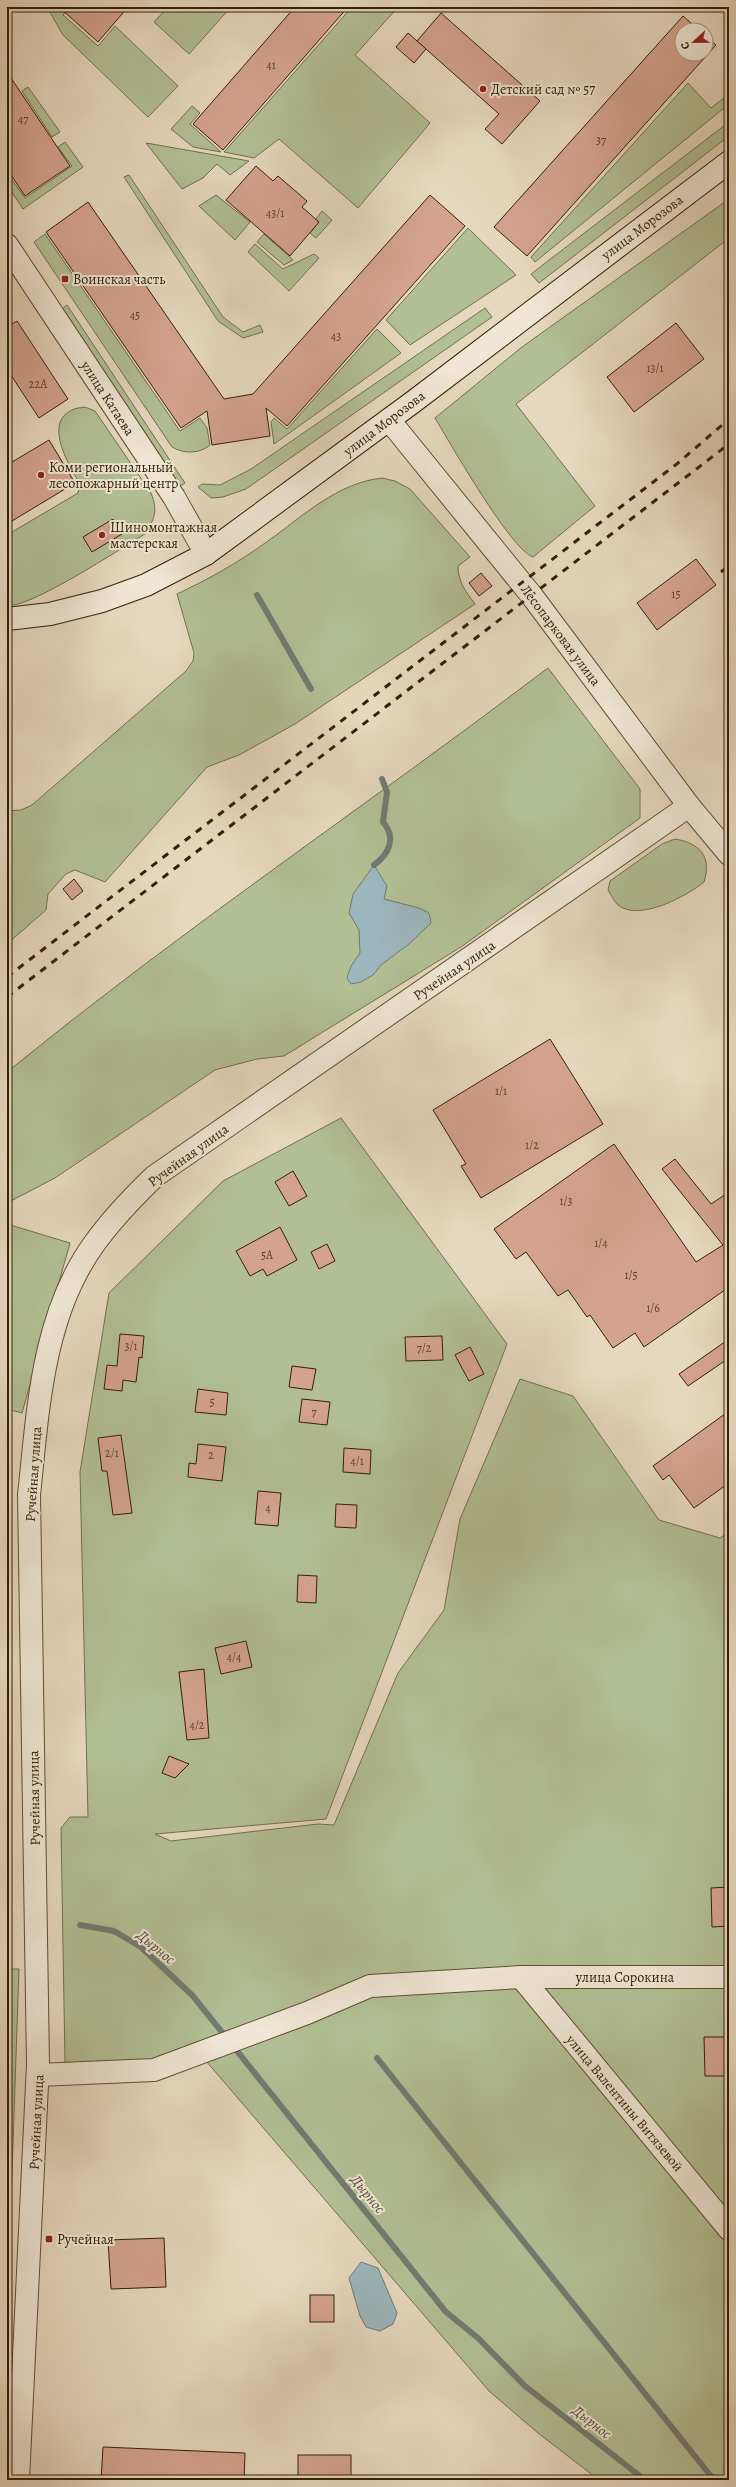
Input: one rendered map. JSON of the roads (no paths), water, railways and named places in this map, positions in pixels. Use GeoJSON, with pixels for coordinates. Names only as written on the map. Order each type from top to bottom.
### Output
{"type":"FeatureCollection","features":[{"type":"Feature","properties":{"kind":"street","name":"улица Морозова"},"geometry":{"type":"LineString","coordinates":[[7,619],[78,608],[108,599],[152,582],[206,554],[389,420],[729,162]]}},
{"type":"Feature","properties":{"kind":"street","name":"улица Катаева"},"geometry":{"type":"LineString","coordinates":[[7,245],[174,497],[206,554]]}},
{"type":"Feature","properties":{"kind":"street","name":"Лесопарковая улица"},"geometry":{"type":"LineString","coordinates":[[389,420],[532,596],[689,806],[729,854]]}},
{"type":"Feature","properties":{"kind":"street","name":"Ручейная улица"},"geometry":{"type":"LineString","coordinates":[[18,2480],[14,2421],[38,2075],[29,1495],[36,1424],[49,1349],[59,1312],[74,1278],[93,1245],[121,1208],[155,1176],[689,806]]}},
{"type":"Feature","properties":{"kind":"street","name":"улица Сорокина"},"geometry":{"type":"LineString","coordinates":[[38,2075],[154,2070],[307,2013],[370,1986],[521,1977],[729,1977]]}},
{"type":"Feature","properties":{"kind":"street","name":"улица Валентины Витязевой"},"geometry":{"type":"LineString","coordinates":[[521,1977],[729,2229]]}},
{"type":"Feature","properties":{"kind":"water"},"geometry":{"type":"Polygon","coordinates":[[[374,865],[387,886],[384,899],[419,908],[429,913],[431,923],[409,944],[381,965],[373,975],[361,982],[351,984],[347,978],[351,966],[360,953],[359,930],[349,913],[353,894],[374,865]]]}},
{"type":"Feature","properties":{"kind":"water"},"geometry":{"type":"Polygon","coordinates":[[[361,2262],[378,2268],[397,2313],[393,2324],[380,2331],[366,2327],[360,2316],[349,2278],[361,2262]]]}},
{"type":"Feature","properties":{"kind":"waterway"},"geometry":{"type":"LineString","coordinates":[[257,595],[311,689]]}},
{"type":"Feature","properties":{"kind":"waterway"},"geometry":{"type":"LineString","coordinates":[[374,865],[384,856],[390,840],[390,834],[383,822],[387,792],[382,779]]}},
{"type":"Feature","properties":{"kind":"waterway","name":"Дырнос"},"geometry":{"type":"LineString","coordinates":[[80,1925],[114,1931],[141,1947],[193,1996],[446,2312],[478,2338],[525,2386],[645,2480]]}},
{"type":"Feature","properties":{"kind":"waterway"},"geometry":{"type":"LineString","coordinates":[[377,2058],[714,2480]]}},
{"type":"Feature","properties":{"kind":"railway"},"geometry":{"type":"LineString","coordinates":[[7,977],[678,463],[729,419]]}},
{"type":"Feature","properties":{"kind":"railway"},"geometry":{"type":"LineString","coordinates":[[7,997],[729,444]]}},
{"type":"Feature","properties":{"kind":"railway"},"geometry":{"type":"LineString","coordinates":[[721,572],[729,566]]}},
{"type":"Feature","properties":{"kind":"place","name":"Детский сад № 57"},"geometry":{"type":"Point","coordinates":[483,89]}},
{"type":"Feature","properties":{"kind":"place","name":"Воинская часть"},"geometry":{"type":"Point","coordinates":[65,279]}},
{"type":"Feature","properties":{"kind":"place","name":"Коми региональный лесопожарный центр"},"geometry":{"type":"Point","coordinates":[41,475]}},
{"type":"Feature","properties":{"kind":"place","name":"Шиномонтажная мастерская"},"geometry":{"type":"Point","coordinates":[102,535]}},
{"type":"Feature","properties":{"kind":"place","name":"Ручейная"},"geometry":{"type":"Point","coordinates":[49,2239]}}]}
